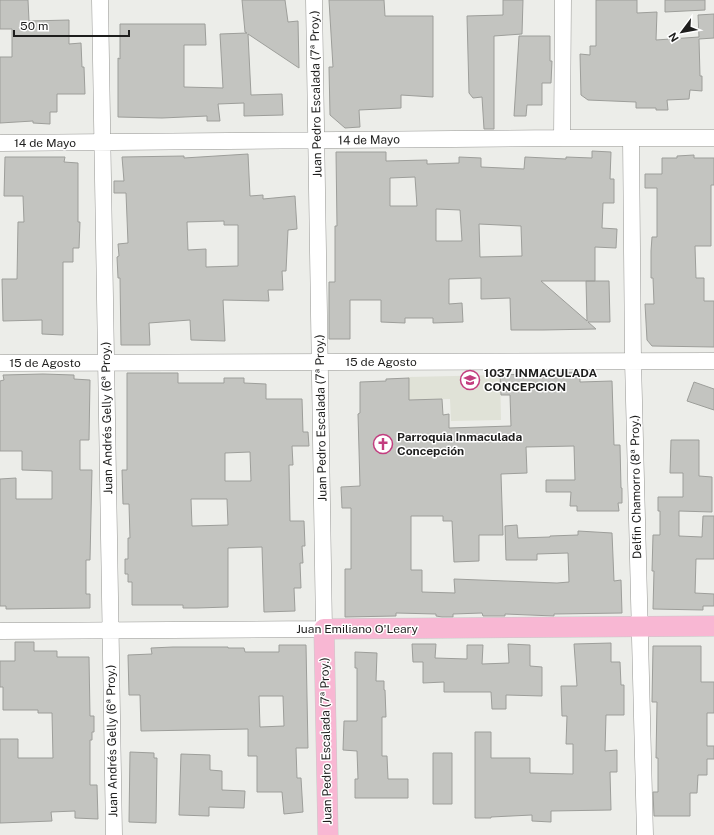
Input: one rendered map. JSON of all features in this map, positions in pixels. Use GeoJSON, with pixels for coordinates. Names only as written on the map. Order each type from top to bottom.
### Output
{"type":"FeatureCollection","features":[{"type":"Feature","properties":{"kind":"main road","name":"Juan Emiliano O'Leary"},"geometry":{"type":"LineString","coordinates":[[324,629],[714,626]]}},
{"type":"Feature","properties":{"kind":"main road","name":"Juan Pedro Escalada (7ª Proy.)"},"geometry":{"type":"LineString","coordinates":[[324,629],[328,835]]}},
{"type":"Feature","properties":{"kind":"street","name":"Juan Andrés Gelly (6ª Proy.)"},"geometry":{"type":"LineString","coordinates":[[100,0],[114,835]]}},
{"type":"Feature","properties":{"kind":"street","name":"Juan Pedro Escalada (7ª Proy.)"},"geometry":{"type":"LineString","coordinates":[[314,0],[324,629]]}},
{"type":"Feature","properties":{"kind":"street"},"geometry":{"type":"LineString","coordinates":[[562,138],[563,0]]}},
{"type":"Feature","properties":{"kind":"street","name":"Delfin Chamorro (8ª Proy.)"},"geometry":{"type":"LineString","coordinates":[[632,138],[633,361],[645,835]]}},
{"type":"Feature","properties":{"kind":"street","name":"14 de Mayo"},"geometry":{"type":"LineString","coordinates":[[0,143],[714,138]]}},
{"type":"Feature","properties":{"kind":"street","name":"15 de Agosto"},"geometry":{"type":"LineString","coordinates":[[0,363],[714,361]]}},
{"type":"Feature","properties":{"kind":"street","name":"Juan Emiliano O'Leary"},"geometry":{"type":"LineString","coordinates":[[0,631],[324,629]]}},
{"type":"Feature","properties":{"kind":"shaded area"},"geometry":{"type":"Polygon","coordinates":[[[500,375],[501,420],[451,421],[450,399],[409,400],[408,377],[500,375]]]}},
{"type":"Feature","properties":{"kind":"building"},"geometry":{"type":"Polygon","coordinates":[[[0,0],[28,0],[29,21],[69,20],[69,44],[81,43],[85,94],[57,94],[57,112],[50,112],[50,124],[33,123],[33,121],[0,123],[0,57],[12,57],[12,29],[0,29],[0,0]]]}},
{"type":"Feature","properties":{"kind":"building"},"geometry":{"type":"Polygon","coordinates":[[[242,0],[285,0],[288,22],[298,21],[299,68],[248,34],[251,95],[282,94],[283,115],[244,116],[244,103],[218,104],[220,121],[207,121],[207,116],[162,118],[118,117],[118,58],[120,59],[120,24],[205,24],[206,45],[184,45],[184,87],[223,88],[220,34],[247,33],[245,32],[242,0]]]}},
{"type":"Feature","properties":{"kind":"building"},"geometry":{"type":"Polygon","coordinates":[[[329,0],[384,0],[385,16],[433,16],[433,97],[401,95],[401,108],[359,110],[360,127],[345,128],[330,115],[329,67],[333,67],[329,0]]]}},
{"type":"Feature","properties":{"kind":"building"},"geometry":{"type":"Polygon","coordinates":[[[503,0],[523,0],[522,34],[494,36],[494,129],[484,129],[482,97],[473,98],[469,93],[467,16],[503,15],[503,0]]]}},
{"type":"Feature","properties":{"kind":"building"},"geometry":{"type":"Polygon","coordinates":[[[596,0],[637,0],[637,13],[657,12],[656,40],[699,37],[698,15],[714,14],[714,38],[699,39],[702,91],[690,90],[689,99],[667,100],[668,110],[656,110],[656,108],[636,108],[636,102],[588,100],[581,95],[580,54],[590,55],[590,46],[596,46],[596,0]]]}},
{"type":"Feature","properties":{"kind":"building"},"geometry":{"type":"Polygon","coordinates":[[[665,0],[705,0],[705,10],[665,12],[665,0]]]}},
{"type":"Feature","properties":{"kind":"building"},"geometry":{"type":"Polygon","coordinates":[[[519,36],[550,36],[550,61],[552,61],[551,83],[542,83],[542,105],[527,105],[526,116],[514,116],[519,36]]]}},
{"type":"Feature","properties":{"kind":"building"},"geometry":{"type":"Polygon","coordinates":[[[592,151],[611,152],[610,179],[614,179],[614,203],[603,203],[602,228],[617,229],[616,248],[595,247],[595,281],[609,281],[610,322],[588,322],[596,329],[511,330],[510,298],[481,299],[481,278],[449,279],[449,304],[462,303],[463,322],[433,323],[433,318],[405,318],[405,323],[381,322],[381,300],[350,300],[350,339],[329,339],[329,282],[335,282],[335,226],[337,226],[336,152],[386,152],[386,161],[427,160],[427,164],[459,163],[459,157],[481,158],[481,167],[524,169],[525,157],[566,159],[566,157],[592,158],[592,151]],[[415,177],[390,178],[390,206],[417,206],[415,177]],[[436,209],[436,241],[462,241],[460,210],[436,209]],[[479,224],[480,257],[522,256],[521,226],[479,224]],[[541,281],[587,321],[586,281],[541,281]]]}},
{"type":"Feature","properties":{"kind":"building"},"geometry":{"type":"Polygon","coordinates":[[[248,154],[250,196],[263,195],[263,199],[295,196],[297,229],[288,230],[286,271],[282,271],[283,290],[268,290],[269,301],[223,300],[225,341],[191,340],[190,320],[149,323],[150,345],[121,345],[120,278],[118,278],[117,257],[119,256],[118,244],[128,243],[126,193],[114,193],[114,181],[124,181],[122,157],[184,156],[184,158],[248,154]],[[224,221],[187,222],[188,250],[206,249],[206,267],[238,266],[238,225],[224,225],[224,221]]]}},
{"type":"Feature","properties":{"kind":"building"},"geometry":{"type":"Polygon","coordinates":[[[694,155],[694,158],[714,158],[714,185],[711,185],[711,246],[695,246],[696,278],[704,278],[704,301],[714,301],[714,347],[652,346],[647,340],[645,304],[654,304],[653,278],[651,278],[651,251],[652,237],[657,237],[657,188],[645,188],[645,174],[662,174],[662,158],[677,158],[677,156],[694,155]]]}},
{"type":"Feature","properties":{"kind":"building"},"geometry":{"type":"Polygon","coordinates":[[[5,157],[65,157],[64,162],[78,163],[78,222],[80,222],[79,248],[73,248],[73,262],[63,262],[63,335],[42,334],[42,320],[3,321],[2,279],[17,279],[18,222],[24,222],[23,196],[4,196],[5,157]]]}},
{"type":"Feature","properties":{"kind":"building"},"geometry":{"type":"Polygon","coordinates":[[[580,372],[580,382],[612,381],[614,445],[620,445],[622,503],[618,503],[619,511],[577,511],[577,506],[570,506],[571,492],[546,492],[546,480],[575,480],[574,446],[526,447],[527,473],[501,474],[503,535],[479,535],[479,561],[454,562],[452,521],[443,521],[443,516],[411,516],[411,570],[422,570],[422,592],[455,593],[454,579],[557,583],[569,582],[568,553],[537,554],[537,560],[506,560],[505,526],[517,525],[518,538],[578,535],[578,531],[612,533],[614,581],[621,580],[622,613],[554,614],[554,616],[505,614],[505,616],[483,616],[482,613],[453,614],[453,617],[442,617],[436,616],[436,614],[396,613],[396,616],[345,617],[345,569],[351,569],[351,508],[342,508],[341,487],[360,486],[358,414],[360,413],[360,382],[409,378],[409,400],[442,399],[443,415],[449,414],[449,428],[511,426],[510,395],[501,395],[500,375],[580,372]]]}},
{"type":"Feature","properties":{"kind":"building"},"geometry":{"type":"Polygon","coordinates":[[[127,373],[178,373],[178,383],[224,383],[224,378],[244,378],[244,383],[266,384],[266,399],[302,399],[303,432],[308,432],[309,446],[292,446],[293,465],[289,465],[290,521],[304,521],[305,546],[302,546],[303,563],[300,563],[301,588],[294,588],[295,611],[264,612],[262,547],[228,548],[228,607],[183,608],[183,605],[132,605],[132,582],[128,582],[128,574],[125,574],[125,559],[128,559],[128,538],[130,538],[129,504],[123,504],[122,470],[127,470],[127,373]],[[250,452],[225,453],[225,481],[251,481],[250,452]],[[191,499],[192,526],[228,525],[227,499],[191,499]]]}},
{"type":"Feature","properties":{"kind":"building"},"geometry":{"type":"Polygon","coordinates":[[[3,375],[74,375],[74,379],[90,380],[89,440],[80,440],[80,470],[92,470],[90,560],[86,560],[86,594],[90,594],[90,608],[6,609],[6,606],[0,606],[0,479],[16,478],[16,499],[52,499],[52,471],[22,470],[22,451],[0,451],[0,381],[4,380],[3,375]]]}},
{"type":"Feature","properties":{"kind":"building"},"geometry":{"type":"Polygon","coordinates":[[[694,382],[714,389],[714,410],[687,401],[694,382]]]}},
{"type":"Feature","properties":{"kind":"building"},"geometry":{"type":"Polygon","coordinates":[[[671,440],[699,440],[699,476],[712,477],[712,512],[679,511],[679,536],[702,537],[703,516],[714,516],[714,559],[696,559],[695,593],[714,594],[714,606],[703,606],[703,610],[653,609],[653,535],[660,535],[660,511],[658,511],[658,497],[683,497],[683,473],[670,473],[671,440]]]}},
{"type":"Feature","properties":{"kind":"building"},"geometry":{"type":"Polygon","coordinates":[[[15,642],[34,642],[34,651],[57,651],[57,657],[89,657],[90,716],[94,716],[94,732],[92,732],[92,740],[90,740],[90,785],[97,785],[98,819],[75,818],[75,811],[51,812],[52,821],[0,823],[0,739],[18,739],[18,758],[53,758],[52,713],[38,713],[38,710],[3,710],[3,687],[0,687],[0,661],[15,661],[15,642]]]}},
{"type":"Feature","properties":{"kind":"building"},"geometry":{"type":"Polygon","coordinates":[[[611,643],[611,662],[620,662],[621,685],[624,685],[624,715],[606,715],[605,751],[617,750],[617,772],[610,772],[611,810],[551,811],[551,822],[532,821],[532,815],[475,818],[475,732],[491,732],[491,758],[530,758],[530,773],[573,774],[573,744],[566,744],[567,716],[562,716],[561,686],[577,686],[574,644],[611,643]]]}},
{"type":"Feature","properties":{"kind":"building"},"geometry":{"type":"Polygon","coordinates":[[[412,644],[436,644],[435,658],[467,659],[467,645],[483,645],[482,664],[509,663],[508,644],[530,645],[530,666],[542,667],[542,696],[506,695],[506,709],[492,709],[491,692],[444,692],[444,682],[423,683],[423,662],[413,662],[412,644]]]}},
{"type":"Feature","properties":{"kind":"building"},"geometry":{"type":"Polygon","coordinates":[[[279,645],[306,645],[308,748],[296,748],[297,778],[301,778],[303,812],[284,814],[282,792],[257,792],[257,756],[248,756],[248,729],[141,731],[140,695],[129,695],[128,655],[152,654],[151,648],[228,647],[244,648],[245,652],[279,652],[279,645]],[[259,696],[260,727],[284,726],[283,696],[259,696]]]}},
{"type":"Feature","properties":{"kind":"building"},"geometry":{"type":"Polygon","coordinates":[[[653,646],[701,646],[701,682],[714,682],[714,713],[707,713],[707,746],[714,746],[714,759],[707,759],[707,775],[698,775],[697,793],[690,793],[690,816],[654,816],[653,792],[658,792],[658,758],[656,758],[657,702],[652,702],[653,646]]]}},
{"type":"Feature","properties":{"kind":"building"},"geometry":{"type":"Polygon","coordinates":[[[355,652],[377,653],[376,681],[384,681],[385,690],[386,717],[382,717],[382,756],[387,756],[388,779],[408,779],[408,798],[355,798],[355,779],[358,779],[357,751],[343,750],[344,721],[357,721],[357,668],[355,668],[355,652]]]}},
{"type":"Feature","properties":{"kind":"building"},"geometry":{"type":"Polygon","coordinates":[[[130,752],[154,753],[154,758],[157,758],[156,823],[129,822],[130,752]]]}},
{"type":"Feature","properties":{"kind":"building"},"geometry":{"type":"Polygon","coordinates":[[[433,753],[452,753],[452,804],[433,804],[433,753]]]}},
{"type":"Feature","properties":{"kind":"building"},"geometry":{"type":"Polygon","coordinates":[[[181,754],[210,755],[210,770],[222,771],[222,790],[245,791],[244,808],[209,807],[209,816],[179,815],[181,754]]]}},
{"type":"Feature","properties":{"kind":"place","name":"1037 INMACULADA CONCEPCION"},"geometry":{"type":"Point","coordinates":[470,380]}},
{"type":"Feature","properties":{"kind":"place","name":"Parroquia Inmaculada Concepción"},"geometry":{"type":"Point","coordinates":[383,444]}}]}
